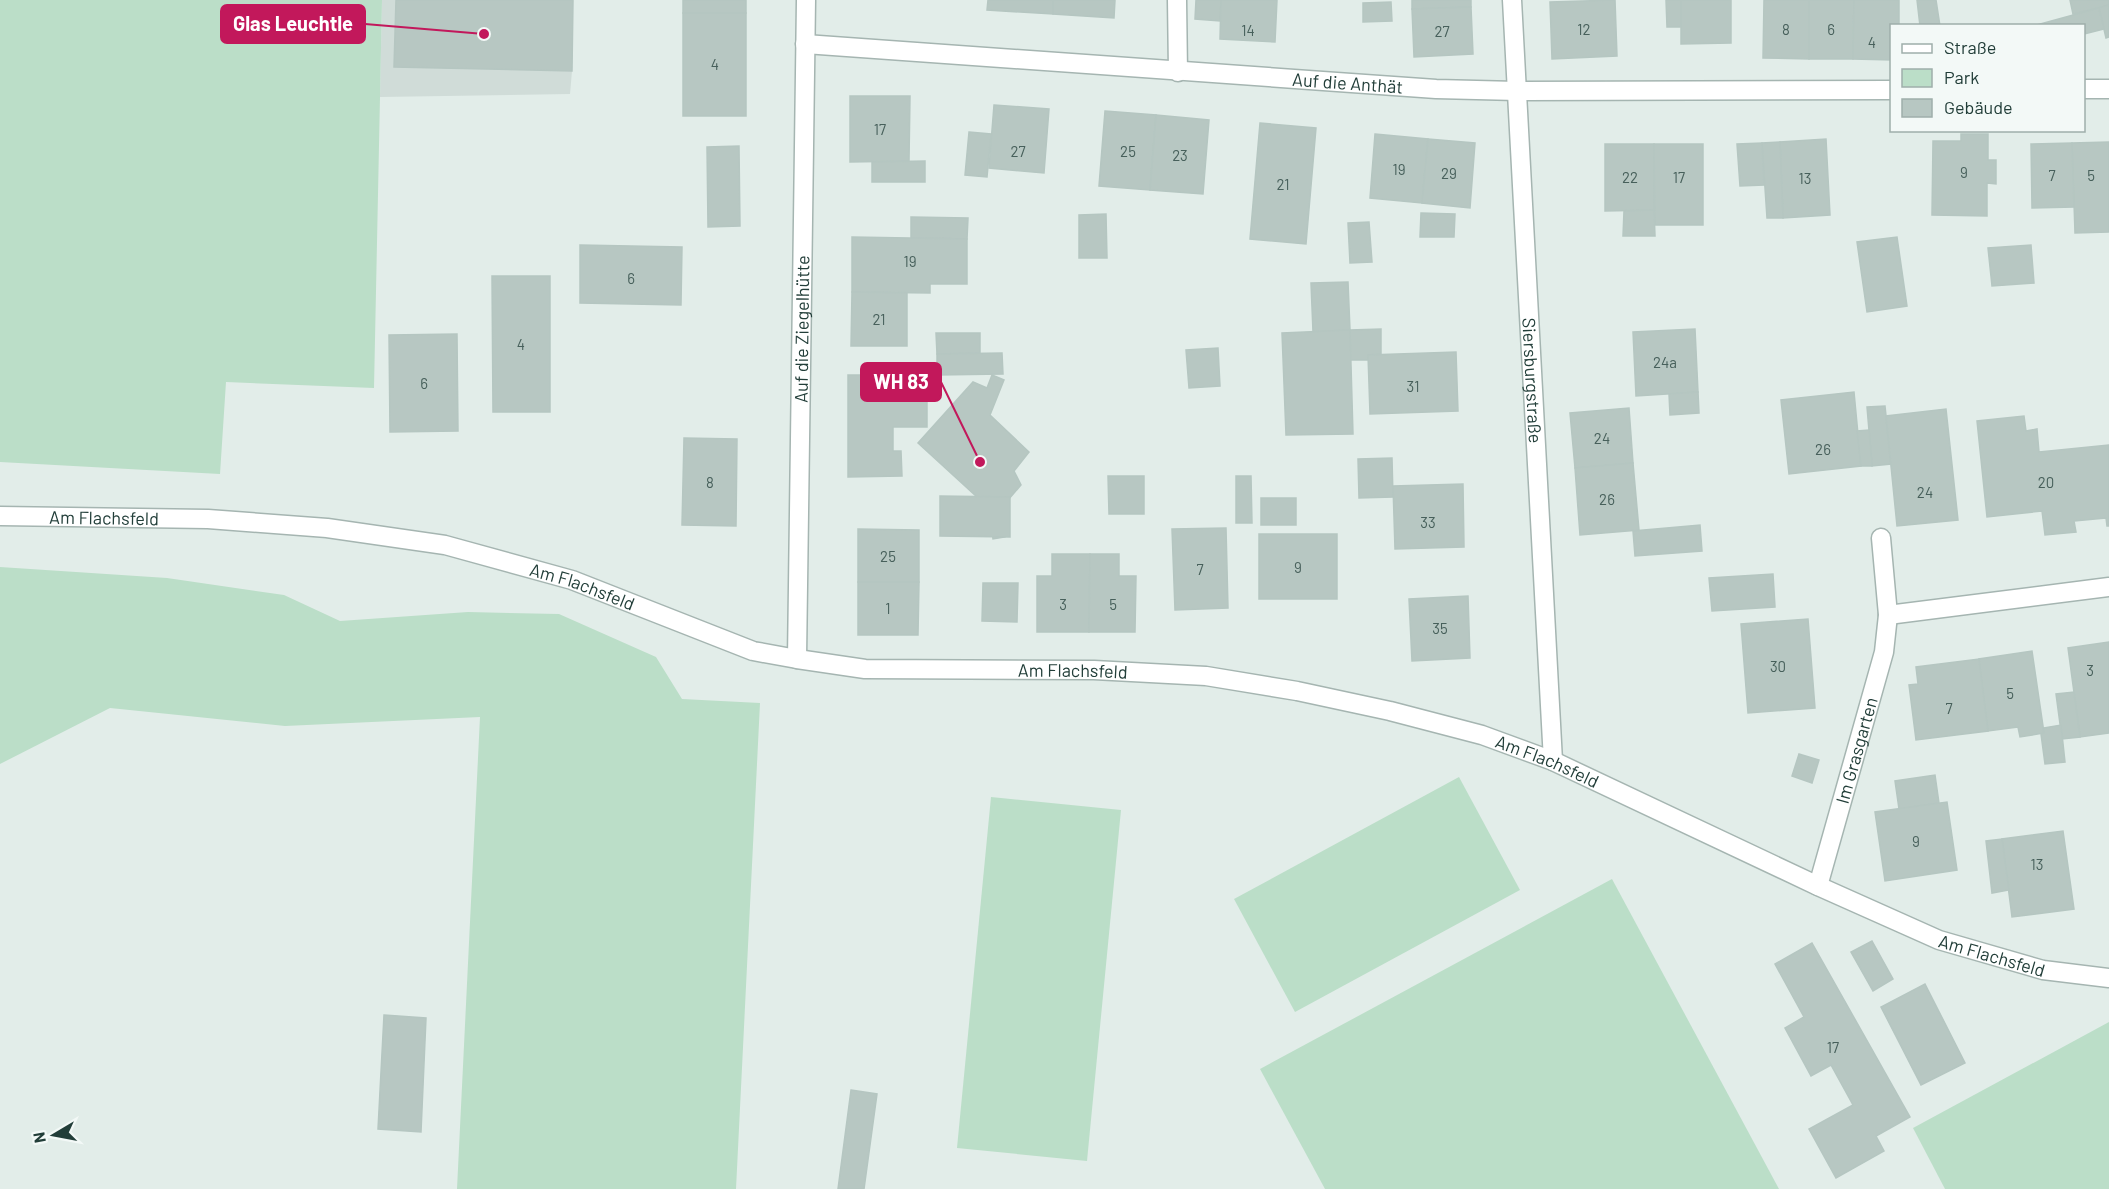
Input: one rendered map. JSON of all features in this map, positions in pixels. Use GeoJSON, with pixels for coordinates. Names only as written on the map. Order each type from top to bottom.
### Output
{"type":"FeatureCollection","features":[{"type":"Feature","properties":{"kind":"street","name":"Auf die Ziegelhütte"},"geometry":{"type":"LineString","coordinates":[[797,659],[806,0]]}},
{"type":"Feature","properties":{"kind":"street"},"geometry":{"type":"LineString","coordinates":[[1177,0],[1178,72]]}},
{"type":"Feature","properties":{"kind":"street","name":"Siersburgstraße"},"geometry":{"type":"LineString","coordinates":[[1512,0],[1553,761]]}},
{"type":"Feature","properties":{"kind":"street","name":"Auf die Anthät"},"geometry":{"type":"LineString","coordinates":[[805,44],[1436,89],[1516,91],[1890,90]]}},
{"type":"Feature","properties":{"kind":"street"},"geometry":{"type":"LineString","coordinates":[[2085,89],[2109,89]]}},
{"type":"Feature","properties":{"kind":"street","name":"Am Flachsfeld"},"geometry":{"type":"LineString","coordinates":[[0,516],[208,519],[327,528],[445,545],[572,580],[753,651],[797,659],[865,669],[1094,670],[1206,676],[1297,691],[1390,711],[1482,735],[1553,761],[1818,886],[1939,940],[2043,970],[2109,978]]}},
{"type":"Feature","properties":{"kind":"street","name":"Im Grasgarten"},"geometry":{"type":"LineString","coordinates":[[1818,886],[1884,652],[1888,615],[1881,538]]}},
{"type":"Feature","properties":{"kind":"street"},"geometry":{"type":"LineString","coordinates":[[1888,615],[2109,587]]}},
{"type":"Feature","properties":{"kind":"shaded area"},"geometry":{"type":"Polygon","coordinates":[[[382,0],[573,0],[570,94],[380,97],[382,0]]]}},
{"type":"Feature","properties":{"kind":"green space"},"geometry":{"type":"Polygon","coordinates":[[[0,0],[382,0],[374,388],[226,382],[220,474],[0,462],[0,0]]]}},
{"type":"Feature","properties":{"kind":"green space"},"geometry":{"type":"Polygon","coordinates":[[[0,567],[167,578],[284,595],[340,621],[468,612],[559,614],[656,657],[682,699],[760,703],[736,1189],[457,1189],[480,717],[285,726],[110,708],[0,764],[0,567]]]}},
{"type":"Feature","properties":{"kind":"green space"},"geometry":{"type":"Polygon","coordinates":[[[1459,777],[1520,890],[1295,1012],[1234,899],[1459,777]]]}},
{"type":"Feature","properties":{"kind":"green space"},"geometry":{"type":"Polygon","coordinates":[[[991,797],[1121,810],[1087,1161],[957,1148],[991,797]]]}},
{"type":"Feature","properties":{"kind":"green space"},"geometry":{"type":"Polygon","coordinates":[[[1612,879],[1779,1189],[1325,1189],[1260,1069],[1612,879]]]}},
{"type":"Feature","properties":{"kind":"green space"},"geometry":{"type":"Polygon","coordinates":[[[2109,1022],[2109,1189],[1945,1189],[1913,1128],[2109,1022]]]}},
{"type":"Feature","properties":{"kind":"building"},"geometry":{"type":"Polygon","coordinates":[[[396,0],[573,0],[572,71],[394,67],[396,0]]]}},
{"type":"Feature","properties":{"kind":"building"},"geometry":{"type":"Polygon","coordinates":[[[683,0],[746,0],[746,13],[683,13],[683,0]]]}},
{"type":"Feature","properties":{"kind":"building"},"geometry":{"type":"Polygon","coordinates":[[[988,0],[1053,0],[1053,14],[987,10],[988,0]]]}},
{"type":"Feature","properties":{"kind":"building"},"geometry":{"type":"Polygon","coordinates":[[[1053,0],[1115,0],[1114,18],[1053,14],[1053,0]]]}},
{"type":"Feature","properties":{"kind":"building"},"geometry":{"type":"Polygon","coordinates":[[[1196,0],[1221,0],[1220,21],[1195,19],[1196,0]]]}},
{"type":"Feature","properties":{"kind":"building"},"geometry":{"type":"Polygon","coordinates":[[[1221,0],[1277,0],[1275,42],[1220,39],[1221,0]]]}},
{"type":"Feature","properties":{"kind":"building"},"geometry":{"type":"Polygon","coordinates":[[[1412,0],[1471,0],[1471,7],[1412,9],[1412,0]]]}},
{"type":"Feature","properties":{"kind":"building"},"geometry":{"type":"Polygon","coordinates":[[[1615,0],[1617,56],[1552,59],[1550,2],[1615,0]]]}},
{"type":"Feature","properties":{"kind":"building"},"geometry":{"type":"Polygon","coordinates":[[[1666,0],[1681,0],[1681,27],[1667,27],[1666,0]]]}},
{"type":"Feature","properties":{"kind":"building"},"geometry":{"type":"Polygon","coordinates":[[[1681,0],[1731,0],[1731,43],[1681,44],[1681,0]]]}},
{"type":"Feature","properties":{"kind":"building"},"geometry":{"type":"Polygon","coordinates":[[[1764,0],[1809,0],[1809,59],[1763,58],[1764,0]]]}},
{"type":"Feature","properties":{"kind":"building"},"geometry":{"type":"Polygon","coordinates":[[[1809,0],[1854,0],[1853,59],[1809,59],[1809,0]]]}},
{"type":"Feature","properties":{"kind":"building"},"geometry":{"type":"Polygon","coordinates":[[[1854,0],[1899,0],[1899,24],[1890,24],[1890,60],[1853,59],[1854,0]]]}},
{"type":"Feature","properties":{"kind":"building"},"geometry":{"type":"Polygon","coordinates":[[[1917,0],[1936,0],[1940,24],[1920,24],[1917,0]]]}},
{"type":"Feature","properties":{"kind":"building"},"geometry":{"type":"Polygon","coordinates":[[[2070,0],[2109,0],[2109,5],[2073,14],[2070,0]]]}},
{"type":"Feature","properties":{"kind":"building"},"geometry":{"type":"Polygon","coordinates":[[[1391,2],[1392,21],[1363,22],[1363,3],[1391,2]]]}},
{"type":"Feature","properties":{"kind":"building"},"geometry":{"type":"Polygon","coordinates":[[[2109,5],[2109,37],[2106,38],[2099,8],[2109,5]]]}},
{"type":"Feature","properties":{"kind":"building"},"geometry":{"type":"Polygon","coordinates":[[[1471,7],[1473,54],[1414,57],[1412,9],[1471,7]]]}},
{"type":"Feature","properties":{"kind":"building"},"geometry":{"type":"Polygon","coordinates":[[[2099,8],[2104,29],[2085,34],[2085,24],[2040,24],[2099,8]]]}},
{"type":"Feature","properties":{"kind":"building"},"geometry":{"type":"Polygon","coordinates":[[[683,13],[746,13],[746,116],[683,116],[683,13]]]}},
{"type":"Feature","properties":{"kind":"building"},"geometry":{"type":"Polygon","coordinates":[[[850,96],[910,96],[909,161],[850,162],[850,96]]]}},
{"type":"Feature","properties":{"kind":"building"},"geometry":{"type":"Polygon","coordinates":[[[994,105],[1049,109],[1044,173],[989,168],[994,105]]]}},
{"type":"Feature","properties":{"kind":"building"},"geometry":{"type":"Polygon","coordinates":[[[1105,111],[1156,115],[1150,190],[1099,186],[1105,111]]]}},
{"type":"Feature","properties":{"kind":"building"},"geometry":{"type":"Polygon","coordinates":[[[1156,115],[1209,120],[1203,194],[1150,190],[1156,115]]]}},
{"type":"Feature","properties":{"kind":"building"},"geometry":{"type":"Polygon","coordinates":[[[1260,123],[1316,128],[1306,244],[1250,239],[1260,123]]]}},
{"type":"Feature","properties":{"kind":"building"},"geometry":{"type":"Polygon","coordinates":[[[969,132],[991,134],[987,177],[965,175],[969,132]]]}},
{"type":"Feature","properties":{"kind":"building"},"geometry":{"type":"Polygon","coordinates":[[[1375,134],[1428,139],[1422,203],[1370,198],[1375,134]]]}},
{"type":"Feature","properties":{"kind":"building"},"geometry":{"type":"Polygon","coordinates":[[[1961,134],[1988,134],[1988,160],[1996,160],[1996,184],[1987,183],[1987,216],[1932,215],[1933,141],[1961,141],[1961,134]]]}},
{"type":"Feature","properties":{"kind":"building"},"geometry":{"type":"Polygon","coordinates":[[[1428,139],[1475,143],[1470,208],[1422,203],[1428,139]]]}},
{"type":"Feature","properties":{"kind":"building"},"geometry":{"type":"Polygon","coordinates":[[[1826,139],[1830,215],[1783,218],[1780,142],[1826,139]]]}},
{"type":"Feature","properties":{"kind":"building"},"geometry":{"type":"Polygon","coordinates":[[[1780,142],[1783,218],[1767,218],[1762,143],[1780,142]]]}},
{"type":"Feature","properties":{"kind":"building"},"geometry":{"type":"Polygon","coordinates":[[[2109,142],[2109,232],[2075,233],[2072,143],[2109,142]]]}},
{"type":"Feature","properties":{"kind":"building"},"geometry":{"type":"Polygon","coordinates":[[[1762,143],[1764,185],[1740,186],[1737,144],[1762,143]]]}},
{"type":"Feature","properties":{"kind":"building"},"geometry":{"type":"Polygon","coordinates":[[[2072,143],[2074,207],[2032,208],[2031,144],[2072,143]]]}},
{"type":"Feature","properties":{"kind":"building"},"geometry":{"type":"Polygon","coordinates":[[[1605,144],[1654,144],[1654,210],[1605,211],[1605,144]]]}},
{"type":"Feature","properties":{"kind":"building"},"geometry":{"type":"Polygon","coordinates":[[[1654,144],[1703,144],[1703,225],[1655,225],[1654,144]]]}},
{"type":"Feature","properties":{"kind":"building"},"geometry":{"type":"Polygon","coordinates":[[[739,146],[740,226],[708,227],[707,147],[739,146]]]}},
{"type":"Feature","properties":{"kind":"building"},"geometry":{"type":"Polygon","coordinates":[[[925,161],[925,182],[872,182],[872,162],[925,161]]]}},
{"type":"Feature","properties":{"kind":"building"},"geometry":{"type":"Polygon","coordinates":[[[1654,210],[1655,236],[1623,236],[1624,211],[1654,210]]]}},
{"type":"Feature","properties":{"kind":"building"},"geometry":{"type":"Polygon","coordinates":[[[1421,213],[1455,214],[1454,237],[1420,237],[1421,213]]]}},
{"type":"Feature","properties":{"kind":"building"},"geometry":{"type":"Polygon","coordinates":[[[1106,214],[1107,258],[1079,258],[1079,215],[1106,214]]]}},
{"type":"Feature","properties":{"kind":"building"},"geometry":{"type":"Polygon","coordinates":[[[911,217],[968,218],[967,239],[911,238],[911,217]]]}},
{"type":"Feature","properties":{"kind":"building"},"geometry":{"type":"Polygon","coordinates":[[[1369,222],[1372,262],[1350,263],[1348,223],[1369,222]]]}},
{"type":"Feature","properties":{"kind":"building"},"geometry":{"type":"Polygon","coordinates":[[[852,237],[967,239],[967,284],[930,284],[930,293],[852,292],[852,237]]]}},
{"type":"Feature","properties":{"kind":"building"},"geometry":{"type":"Polygon","coordinates":[[[1897,237],[1907,306],[1867,312],[1857,242],[1897,237]]]}},
{"type":"Feature","properties":{"kind":"building"},"geometry":{"type":"Polygon","coordinates":[[[580,245],[682,247],[681,305],[580,303],[580,245]]]}},
{"type":"Feature","properties":{"kind":"building"},"geometry":{"type":"Polygon","coordinates":[[[2031,245],[2034,283],[1992,286],[1988,248],[2031,245]]]}},
{"type":"Feature","properties":{"kind":"building"},"geometry":{"type":"Polygon","coordinates":[[[492,276],[550,276],[550,412],[493,412],[492,276]]]}},
{"type":"Feature","properties":{"kind":"building"},"geometry":{"type":"Polygon","coordinates":[[[1348,282],[1350,330],[1313,332],[1311,283],[1348,282]]]}},
{"type":"Feature","properties":{"kind":"building"},"geometry":{"type":"Polygon","coordinates":[[[852,292],[907,293],[907,346],[851,346],[852,292]]]}},
{"type":"Feature","properties":{"kind":"building"},"geometry":{"type":"Polygon","coordinates":[[[1381,329],[1381,354],[1368,355],[1368,360],[1350,360],[1350,330],[1381,329]]]}},
{"type":"Feature","properties":{"kind":"building"},"geometry":{"type":"Polygon","coordinates":[[[1695,329],[1698,392],[1636,396],[1633,332],[1695,329]]]}},
{"type":"Feature","properties":{"kind":"building"},"geometry":{"type":"Polygon","coordinates":[[[1350,330],[1353,434],[1286,435],[1282,333],[1350,330]]]}},
{"type":"Feature","properties":{"kind":"building"},"geometry":{"type":"Polygon","coordinates":[[[936,333],[980,333],[980,353],[937,354],[936,333]]]}},
{"type":"Feature","properties":{"kind":"building"},"geometry":{"type":"Polygon","coordinates":[[[457,334],[458,431],[390,432],[389,335],[457,334]]]}},
{"type":"Feature","properties":{"kind":"building"},"geometry":{"type":"Polygon","coordinates":[[[1218,348],[1220,386],[1189,388],[1186,350],[1218,348]]]}},
{"type":"Feature","properties":{"kind":"building"},"geometry":{"type":"Polygon","coordinates":[[[1456,352],[1458,411],[1370,414],[1368,355],[1456,352]]]}},
{"type":"Feature","properties":{"kind":"building"},"geometry":{"type":"Polygon","coordinates":[[[1002,353],[1003,374],[937,375],[937,354],[1002,353]]]}},
{"type":"Feature","properties":{"kind":"building"},"geometry":{"type":"Polygon","coordinates":[[[848,375],[927,375],[927,427],[893,427],[893,451],[901,451],[902,476],[848,477],[848,375]]]}},
{"type":"Feature","properties":{"kind":"building"},"geometry":{"type":"Polygon","coordinates":[[[992,375],[1004,380],[990,415],[1029,452],[1014,471],[1021,485],[1002,507],[1005,537],[993,539],[989,508],[918,443],[973,382],[987,388],[992,375]]]}},
{"type":"Feature","properties":{"kind":"building"},"geometry":{"type":"Polygon","coordinates":[[[1698,392],[1699,413],[1670,415],[1669,394],[1698,392]]]}},
{"type":"Feature","properties":{"kind":"building"},"geometry":{"type":"Polygon","coordinates":[[[1854,392],[1861,466],[1789,474],[1781,400],[1854,392]]]}},
{"type":"Feature","properties":{"kind":"building"},"geometry":{"type":"Polygon","coordinates":[[[1885,406],[1891,464],[1872,466],[1867,407],[1885,406]]]}},
{"type":"Feature","properties":{"kind":"building"},"geometry":{"type":"Polygon","coordinates":[[[1629,408],[1633,463],[1575,468],[1570,413],[1629,408]]]}},
{"type":"Feature","properties":{"kind":"building"},"geometry":{"type":"Polygon","coordinates":[[[1946,409],[1958,520],[1897,526],[1886,416],[1946,409]]]}},
{"type":"Feature","properties":{"kind":"building"},"geometry":{"type":"Polygon","coordinates":[[[2024,416],[2026,431],[2037,429],[2039,452],[2109,445],[2109,526],[2107,526],[2106,518],[2074,521],[2076,532],[2045,535],[2042,511],[1987,517],[1977,421],[2024,416]]]}},
{"type":"Feature","properties":{"kind":"building"},"geometry":{"type":"Polygon","coordinates":[[[1869,430],[1872,466],[1861,466],[1857,431],[1869,430]]]}},
{"type":"Feature","properties":{"kind":"building"},"geometry":{"type":"Polygon","coordinates":[[[684,438],[737,439],[736,526],[682,525],[684,438]]]}},
{"type":"Feature","properties":{"kind":"building"},"geometry":{"type":"Polygon","coordinates":[[[1392,458],[1393,497],[1359,498],[1358,459],[1392,458]]]}},
{"type":"Feature","properties":{"kind":"building"},"geometry":{"type":"Polygon","coordinates":[[[1633,463],[1639,530],[1580,535],[1575,468],[1633,463]]]}},
{"type":"Feature","properties":{"kind":"building"},"geometry":{"type":"Polygon","coordinates":[[[1108,476],[1144,476],[1144,514],[1109,514],[1108,476]]]}},
{"type":"Feature","properties":{"kind":"building"},"geometry":{"type":"Polygon","coordinates":[[[1236,476],[1251,476],[1252,523],[1236,523],[1236,476]]]}},
{"type":"Feature","properties":{"kind":"building"},"geometry":{"type":"Polygon","coordinates":[[[1463,484],[1464,547],[1395,549],[1393,486],[1463,484]]]}},
{"type":"Feature","properties":{"kind":"building"},"geometry":{"type":"Polygon","coordinates":[[[940,496],[1010,497],[1010,537],[940,536],[940,496]]]}},
{"type":"Feature","properties":{"kind":"building"},"geometry":{"type":"Polygon","coordinates":[[[1261,498],[1296,498],[1296,525],[1261,525],[1261,498]]]}},
{"type":"Feature","properties":{"kind":"building"},"geometry":{"type":"Polygon","coordinates":[[[1700,525],[1702,551],[1635,556],[1633,531],[1700,525]]]}},
{"type":"Feature","properties":{"kind":"building"},"geometry":{"type":"Polygon","coordinates":[[[1226,528],[1228,608],[1175,610],[1172,529],[1226,528]]]}},
{"type":"Feature","properties":{"kind":"building"},"geometry":{"type":"Polygon","coordinates":[[[858,529],[919,530],[919,582],[858,582],[858,529]]]}},
{"type":"Feature","properties":{"kind":"building"},"geometry":{"type":"Polygon","coordinates":[[[1259,534],[1337,534],[1337,599],[1259,599],[1259,534]]]}},
{"type":"Feature","properties":{"kind":"building"},"geometry":{"type":"Polygon","coordinates":[[[1052,554],[1090,554],[1089,632],[1037,632],[1037,576],[1052,576],[1052,554]]]}},
{"type":"Feature","properties":{"kind":"building"},"geometry":{"type":"Polygon","coordinates":[[[1090,554],[1119,554],[1119,576],[1136,576],[1135,632],[1089,632],[1090,554]]]}},
{"type":"Feature","properties":{"kind":"building"},"geometry":{"type":"Polygon","coordinates":[[[1773,574],[1775,607],[1712,611],[1709,578],[1773,574]]]}},
{"type":"Feature","properties":{"kind":"building"},"geometry":{"type":"Polygon","coordinates":[[[858,582],[919,582],[918,635],[858,635],[858,582]]]}},
{"type":"Feature","properties":{"kind":"building"},"geometry":{"type":"Polygon","coordinates":[[[983,583],[1018,583],[1017,622],[982,621],[983,583]]]}},
{"type":"Feature","properties":{"kind":"building"},"geometry":{"type":"Polygon","coordinates":[[[1468,596],[1470,658],[1412,661],[1409,599],[1468,596]]]}},
{"type":"Feature","properties":{"kind":"building"},"geometry":{"type":"Polygon","coordinates":[[[1808,619],[1815,708],[1748,713],[1741,624],[1808,619]]]}},
{"type":"Feature","properties":{"kind":"building"},"geometry":{"type":"Polygon","coordinates":[[[2109,642],[2109,733],[2080,737],[2068,648],[2109,642]]]}},
{"type":"Feature","properties":{"kind":"building"},"geometry":{"type":"Polygon","coordinates":[[[2032,651],[2044,733],[2020,737],[2018,727],[1988,731],[1979,659],[2032,651]]]}},
{"type":"Feature","properties":{"kind":"building"},"geometry":{"type":"Polygon","coordinates":[[[1979,659],[1988,731],[1916,740],[1909,685],[1918,684],[1916,667],[1979,659]]]}},
{"type":"Feature","properties":{"kind":"building"},"geometry":{"type":"Polygon","coordinates":[[[2074,692],[2080,737],[2062,739],[2056,694],[2074,692]]]}},
{"type":"Feature","properties":{"kind":"building"},"geometry":{"type":"Polygon","coordinates":[[[2061,725],[2065,762],[2045,764],[2041,734],[2044,733],[2043,728],[2061,725]]]}},
{"type":"Feature","properties":{"kind":"building"},"geometry":{"type":"Polygon","coordinates":[[[1799,754],[1819,760],[1812,783],[1792,776],[1799,754]]]}},
{"type":"Feature","properties":{"kind":"building"},"geometry":{"type":"Polygon","coordinates":[[[1935,775],[1939,803],[1899,809],[1895,781],[1935,775]]]}},
{"type":"Feature","properties":{"kind":"building"},"geometry":{"type":"Polygon","coordinates":[[[1947,802],[1957,870],[1885,881],[1875,812],[1947,802]]]}},
{"type":"Feature","properties":{"kind":"building"},"geometry":{"type":"Polygon","coordinates":[[[2063,831],[2074,909],[2012,917],[2002,839],[2063,831]]]}},
{"type":"Feature","properties":{"kind":"building"},"geometry":{"type":"Polygon","coordinates":[[[2002,839],[2009,890],[1992,893],[1986,841],[2002,839]]]}},
{"type":"Feature","properties":{"kind":"building"},"geometry":{"type":"Polygon","coordinates":[[[1872,941],[1893,979],[1873,991],[1851,952],[1872,941]]]}},
{"type":"Feature","properties":{"kind":"building"},"geometry":{"type":"Polygon","coordinates":[[[1812,943],[1910,1117],[1876,1136],[1884,1151],[1836,1178],[1809,1129],[1853,1105],[1831,1065],[1811,1076],[1785,1028],[1804,1017],[1775,964],[1812,943]]]}},
{"type":"Feature","properties":{"kind":"building"},"geometry":{"type":"Polygon","coordinates":[[[1925,984],[1965,1063],[1921,1085],[1881,1007],[1925,984]]]}},
{"type":"Feature","properties":{"kind":"building"},"geometry":{"type":"Polygon","coordinates":[[[384,1015],[426,1018],[421,1132],[378,1129],[384,1015]]]}},
{"type":"Feature","properties":{"kind":"building"},"geometry":{"type":"Polygon","coordinates":[[[851,1090],[877,1094],[864,1189],[838,1189],[851,1090]]]}},
{"type":"Feature","properties":{"kind":"place","name":"Glas Leuchtle"},"geometry":{"type":"Point","coordinates":[484,34]}},
{"type":"Feature","properties":{"kind":"place","name":"WH 83"},"geometry":{"type":"Point","coordinates":[980,462]}}]}
